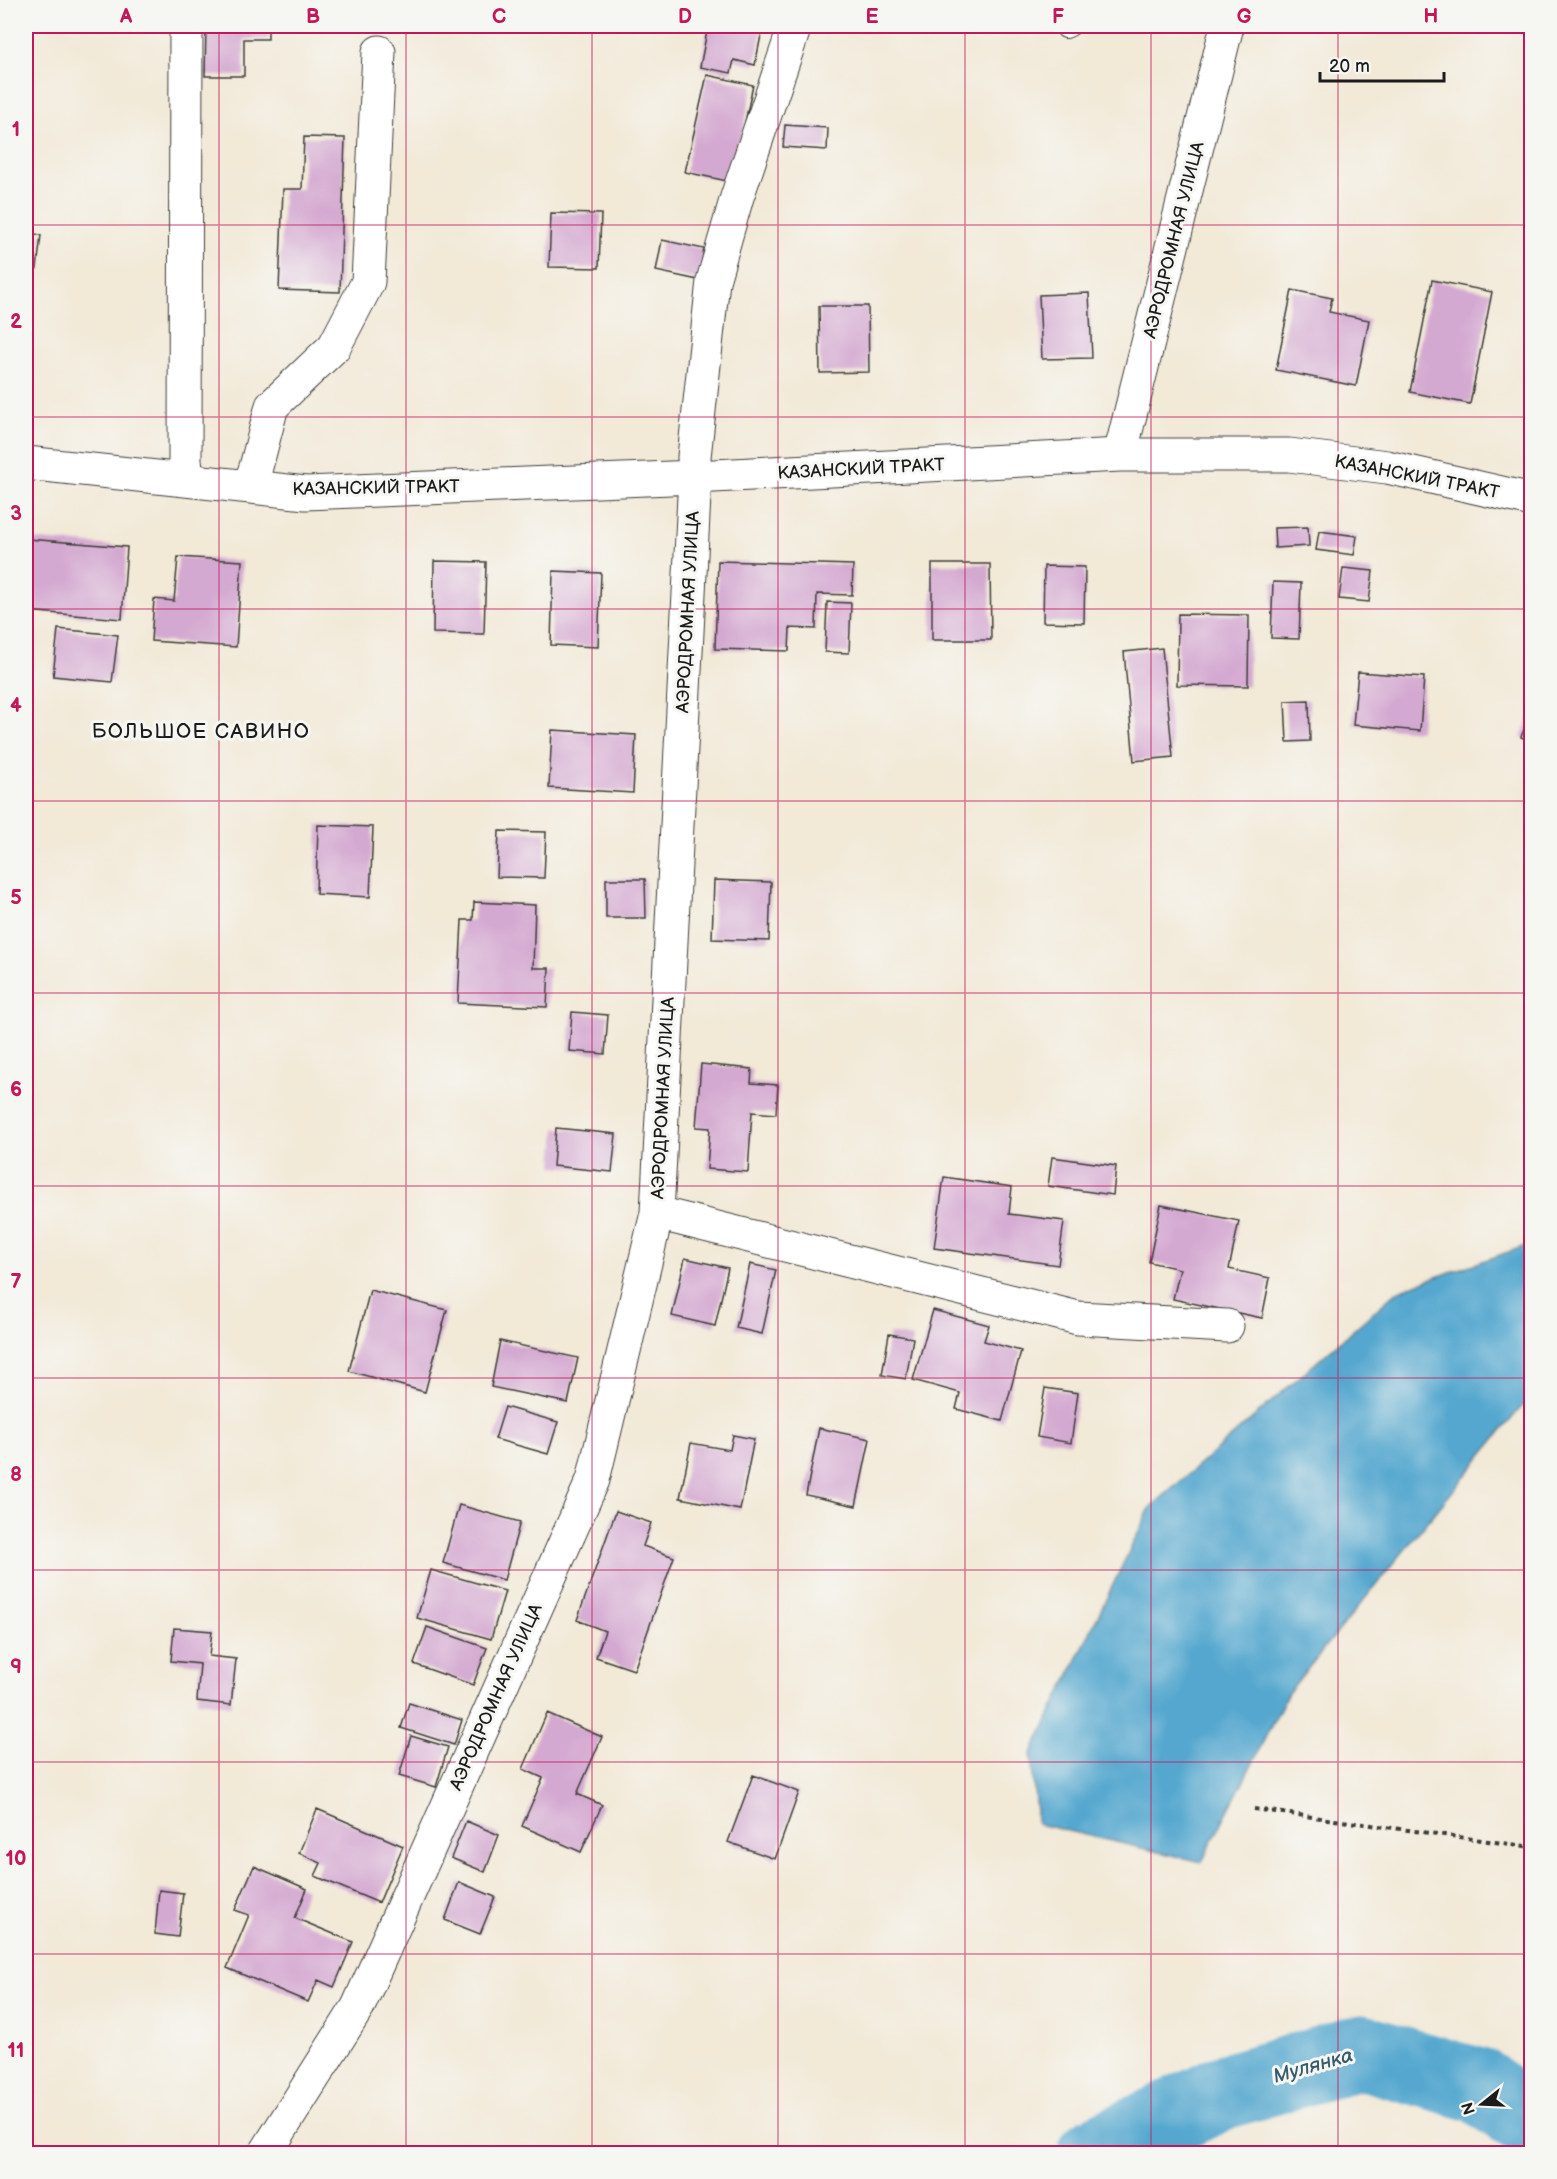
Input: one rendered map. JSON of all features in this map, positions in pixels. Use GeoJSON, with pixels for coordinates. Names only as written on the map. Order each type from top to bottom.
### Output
{"type":"FeatureCollection","features":[{"type":"Feature","properties":{"kind":"street"},"geometry":{"type":"LineString","coordinates":[[186,26],[184,459],[187,480]]}},
{"type":"Feature","properties":{"kind":"street","name":"АЭРОДРОМНАЯ УЛИЦА"},"geometry":{"type":"LineString","coordinates":[[265,2154],[358,2007],[593,1480],[657,1213],[695,477],[694,458],[713,281],[737,197],[795,26]]}},
{"type":"Feature","properties":{"kind":"street","name":"АЭРОДРОМНАЯ УЛИЦА"},"geometry":{"type":"LineString","coordinates":[[1120,455],[1227,26]]}},
{"type":"Feature","properties":{"kind":"street"},"geometry":{"type":"LineString","coordinates":[[249,487],[272,406],[334,347],[368,282],[379,52]]}},
{"type":"Feature","properties":{"kind":"street","name":"КАЗАНСКИЙ ТРАКТ"},"geometry":{"type":"LineString","coordinates":[[26,463],[306,493],[695,477],[1120,455],[1289,455],[1387,467],[1532,500]]}},
{"type":"Feature","properties":{"kind":"street","name":"АЭРОДРОМНАЯ УЛИЦА"},"geometry":{"type":"LineString","coordinates":[[657,1213],[1078,1318],[1227,1326]]}},
{"type":"Feature","properties":{"kind":"path"},"geometry":{"type":"LineString","coordinates":[[1254,1809],[1532,1847]]}},
{"type":"Feature","properties":{"kind":"shaded area"},"geometry":{"type":"Polygon","coordinates":[[[1492,26],[1531,26],[1531,38],[1492,26]]]}},
{"type":"Feature","properties":{"kind":"water"},"geometry":{"type":"Polygon","coordinates":[[[1531,1244],[1531,1395],[1288,1693],[1202,1862],[1037,1824],[1031,1755],[1150,1508],[1399,1290],[1531,1244]]]}},
{"type":"Feature","properties":{"kind":"building"},"geometry":{"type":"Polygon","coordinates":[[[206,26],[268,26],[268,39],[244,39],[244,76],[205,76],[206,26]]]}},
{"type":"Feature","properties":{"kind":"building"},"geometry":{"type":"Polygon","coordinates":[[[708,26],[763,26],[755,65],[734,60],[731,73],[700,67],[708,26]]]}},
{"type":"Feature","properties":{"kind":"building"},"geometry":{"type":"Polygon","coordinates":[[[857,26],[926,26],[926,32],[857,31],[857,26]]]}},
{"type":"Feature","properties":{"kind":"building"},"geometry":{"type":"Polygon","coordinates":[[[707,75],[753,85],[732,182],[685,172],[707,75]]]}},
{"type":"Feature","properties":{"kind":"building"},"geometry":{"type":"Polygon","coordinates":[[[785,125],[828,128],[827,150],[783,147],[785,125]]]}},
{"type":"Feature","properties":{"kind":"building"},"geometry":{"type":"Polygon","coordinates":[[[304,137],[345,138],[340,292],[279,290],[283,189],[302,189],[304,137]]]}},
{"type":"Feature","properties":{"kind":"building"},"geometry":{"type":"Polygon","coordinates":[[[551,213],[601,214],[599,268],[549,267],[551,213]]]}},
{"type":"Feature","properties":{"kind":"building"},"geometry":{"type":"Polygon","coordinates":[[[26,233],[41,235],[37,269],[26,268],[26,233]]]}},
{"type":"Feature","properties":{"kind":"building"},"geometry":{"type":"Polygon","coordinates":[[[662,240],[704,249],[698,280],[656,271],[662,240]]]}},
{"type":"Feature","properties":{"kind":"building"},"geometry":{"type":"Polygon","coordinates":[[[1432,280],[1492,292],[1470,404],[1410,392],[1432,280]]]}},
{"type":"Feature","properties":{"kind":"building"},"geometry":{"type":"Polygon","coordinates":[[[1292,290],[1332,298],[1329,312],[1369,320],[1356,386],[1276,370],[1292,290]]]}},
{"type":"Feature","properties":{"kind":"building"},"geometry":{"type":"Polygon","coordinates":[[[1089,293],[1092,358],[1042,359],[1039,295],[1089,293]]]}},
{"type":"Feature","properties":{"kind":"building"},"geometry":{"type":"Polygon","coordinates":[[[819,306],[868,306],[869,372],[820,373],[819,306]]]}},
{"type":"Feature","properties":{"kind":"building"},"geometry":{"type":"Polygon","coordinates":[[[1308,527],[1309,546],[1275,548],[1274,528],[1308,527]]]}},
{"type":"Feature","properties":{"kind":"building"},"geometry":{"type":"Polygon","coordinates":[[[1319,531],[1357,536],[1354,555],[1316,550],[1319,531]]]}},
{"type":"Feature","properties":{"kind":"building"},"geometry":{"type":"Polygon","coordinates":[[[27,539],[127,547],[122,619],[26,611],[27,539]]]}},
{"type":"Feature","properties":{"kind":"building"},"geometry":{"type":"Polygon","coordinates":[[[178,557],[242,561],[236,647],[151,641],[154,599],[174,601],[178,557]]]}},
{"type":"Feature","properties":{"kind":"building"},"geometry":{"type":"Polygon","coordinates":[[[434,561],[486,562],[484,634],[433,633],[434,561]]]}},
{"type":"Feature","properties":{"kind":"building"},"geometry":{"type":"Polygon","coordinates":[[[718,561],[853,565],[852,595],[817,594],[816,629],[790,628],[789,651],[715,649],[718,561]]]}},
{"type":"Feature","properties":{"kind":"building"},"geometry":{"type":"Polygon","coordinates":[[[932,564],[990,564],[991,640],[932,640],[932,564]]]}},
{"type":"Feature","properties":{"kind":"building"},"geometry":{"type":"Polygon","coordinates":[[[1044,566],[1085,567],[1084,623],[1043,622],[1044,566]]]}},
{"type":"Feature","properties":{"kind":"building"},"geometry":{"type":"Polygon","coordinates":[[[1343,568],[1373,571],[1369,602],[1339,599],[1343,568]]]}},
{"type":"Feature","properties":{"kind":"building"},"geometry":{"type":"Polygon","coordinates":[[[553,571],[601,573],[598,647],[551,645],[553,571]]]}},
{"type":"Feature","properties":{"kind":"building"},"geometry":{"type":"Polygon","coordinates":[[[1273,582],[1301,583],[1299,639],[1271,638],[1273,582]]]}},
{"type":"Feature","properties":{"kind":"building"},"geometry":{"type":"Polygon","coordinates":[[[827,602],[851,603],[849,653],[825,652],[827,602]]]}},
{"type":"Feature","properties":{"kind":"building"},"geometry":{"type":"Polygon","coordinates":[[[1178,614],[1249,615],[1248,686],[1177,685],[1178,614]]]}},
{"type":"Feature","properties":{"kind":"building"},"geometry":{"type":"Polygon","coordinates":[[[58,629],[118,635],[112,682],[53,676],[58,629]]]}},
{"type":"Feature","properties":{"kind":"building"},"geometry":{"type":"Polygon","coordinates":[[[1162,648],[1173,757],[1134,761],[1124,652],[1162,648]]]}},
{"type":"Feature","properties":{"kind":"building"},"geometry":{"type":"Polygon","coordinates":[[[1358,672],[1424,677],[1420,731],[1353,725],[1358,672]]]}},
{"type":"Feature","properties":{"kind":"building"},"geometry":{"type":"Polygon","coordinates":[[[1309,700],[1310,741],[1287,742],[1285,701],[1309,700]]]}},
{"type":"Feature","properties":{"kind":"building"},"geometry":{"type":"Polygon","coordinates":[[[1532,711],[1532,741],[1521,737],[1532,711]]]}},
{"type":"Feature","properties":{"kind":"building"},"geometry":{"type":"Polygon","coordinates":[[[552,730],[636,735],[633,793],[549,788],[552,730]]]}},
{"type":"Feature","properties":{"kind":"building"},"geometry":{"type":"Polygon","coordinates":[[[318,825],[373,827],[370,897],[316,894],[318,825]]]}},
{"type":"Feature","properties":{"kind":"building"},"geometry":{"type":"Polygon","coordinates":[[[499,831],[546,832],[544,878],[497,877],[499,831]]]}},
{"type":"Feature","properties":{"kind":"building"},"geometry":{"type":"Polygon","coordinates":[[[606,879],[645,879],[646,918],[606,918],[606,879]]]}},
{"type":"Feature","properties":{"kind":"building"},"geometry":{"type":"Polygon","coordinates":[[[714,880],[771,882],[769,941],[712,939],[714,880]]]}},
{"type":"Feature","properties":{"kind":"building"},"geometry":{"type":"Polygon","coordinates":[[[474,902],[535,905],[533,968],[549,968],[547,1007],[458,1003],[462,920],[473,920],[474,902]]]}},
{"type":"Feature","properties":{"kind":"building"},"geometry":{"type":"Polygon","coordinates":[[[572,1012],[608,1015],[605,1054],[569,1051],[572,1012]]]}},
{"type":"Feature","properties":{"kind":"building"},"geometry":{"type":"Polygon","coordinates":[[[701,1064],[752,1069],[751,1083],[778,1085],[776,1114],[752,1112],[748,1172],[707,1169],[710,1128],[696,1127],[701,1064]]]}},
{"type":"Feature","properties":{"kind":"building"},"geometry":{"type":"Polygon","coordinates":[[[556,1128],[616,1134],[612,1172],[553,1166],[556,1128]]]}},
{"type":"Feature","properties":{"kind":"building"},"geometry":{"type":"Polygon","coordinates":[[[1052,1157],[1116,1166],[1113,1195],[1048,1186],[1052,1157]]]}},
{"type":"Feature","properties":{"kind":"building"},"geometry":{"type":"Polygon","coordinates":[[[944,1177],[1012,1187],[1009,1214],[1064,1221],[1058,1265],[934,1248],[944,1177]]]}},
{"type":"Feature","properties":{"kind":"building"},"geometry":{"type":"Polygon","coordinates":[[[1161,1205],[1239,1221],[1229,1269],[1270,1278],[1262,1318],[1173,1299],[1180,1269],[1149,1262],[1161,1205]]]}},
{"type":"Feature","properties":{"kind":"building"},"geometry":{"type":"Polygon","coordinates":[[[685,1258],[728,1268],[715,1326],[672,1316],[685,1258]]]}},
{"type":"Feature","properties":{"kind":"building"},"geometry":{"type":"Polygon","coordinates":[[[750,1264],[776,1270],[762,1334],[736,1328],[750,1264]]]}},
{"type":"Feature","properties":{"kind":"building"},"geometry":{"type":"Polygon","coordinates":[[[370,1290],[447,1310],[425,1392],[349,1371],[370,1290]]]}},
{"type":"Feature","properties":{"kind":"building"},"geometry":{"type":"Polygon","coordinates":[[[933,1310],[989,1325],[984,1341],[1021,1351],[1002,1421],[956,1409],[960,1393],[913,1380],[933,1310]]]}},
{"type":"Feature","properties":{"kind":"building"},"geometry":{"type":"Polygon","coordinates":[[[889,1334],[913,1338],[906,1379],[882,1375],[889,1334]]]}},
{"type":"Feature","properties":{"kind":"building"},"geometry":{"type":"Polygon","coordinates":[[[500,1341],[578,1358],[568,1403],[491,1387],[500,1341]]]}},
{"type":"Feature","properties":{"kind":"building"},"geometry":{"type":"Polygon","coordinates":[[[1045,1388],[1078,1393],[1071,1443],[1037,1437],[1045,1388]]]}},
{"type":"Feature","properties":{"kind":"building"},"geometry":{"type":"Polygon","coordinates":[[[505,1407],[558,1422],[548,1454],[495,1439],[505,1407]]]}},
{"type":"Feature","properties":{"kind":"building"},"geometry":{"type":"Polygon","coordinates":[[[819,1428],[870,1439],[856,1506],[806,1495],[819,1428]]]}},
{"type":"Feature","properties":{"kind":"building"},"geometry":{"type":"Polygon","coordinates":[[[733,1435],[754,1439],[740,1510],[680,1498],[691,1443],[730,1450],[733,1435]]]}},
{"type":"Feature","properties":{"kind":"building"},"geometry":{"type":"Polygon","coordinates":[[[459,1505],[520,1522],[504,1580],[443,1563],[459,1505]]]}},
{"type":"Feature","properties":{"kind":"building"},"geometry":{"type":"Polygon","coordinates":[[[616,1511],[651,1523],[643,1546],[674,1557],[634,1670],[596,1657],[605,1631],[577,1620],[616,1511]]]}},
{"type":"Feature","properties":{"kind":"building"},"geometry":{"type":"Polygon","coordinates":[[[431,1570],[505,1591],[491,1639],[417,1618],[431,1570]]]}},
{"type":"Feature","properties":{"kind":"building"},"geometry":{"type":"Polygon","coordinates":[[[427,1627],[487,1648],[473,1685],[414,1664],[427,1627]]]}},
{"type":"Feature","properties":{"kind":"building"},"geometry":{"type":"Polygon","coordinates":[[[174,1628],[212,1631],[209,1656],[236,1659],[231,1705],[197,1701],[200,1664],[171,1661],[174,1628]]]}},
{"type":"Feature","properties":{"kind":"building"},"geometry":{"type":"Polygon","coordinates":[[[409,1703],[462,1720],[454,1745],[401,1728],[409,1703]]]}},
{"type":"Feature","properties":{"kind":"building"},"geometry":{"type":"Polygon","coordinates":[[[547,1713],[602,1737],[577,1794],[602,1805],[581,1852],[522,1826],[543,1778],[523,1769],[547,1713]]]}},
{"type":"Feature","properties":{"kind":"building"},"geometry":{"type":"Polygon","coordinates":[[[411,1736],[448,1747],[436,1787],[399,1776],[411,1736]]]}},
{"type":"Feature","properties":{"kind":"building"},"geometry":{"type":"Polygon","coordinates":[[[753,1775],[799,1792],[775,1859],[728,1842],[753,1775]]]}},
{"type":"Feature","properties":{"kind":"building"},"geometry":{"type":"Polygon","coordinates":[[[317,1809],[403,1846],[379,1903],[315,1876],[321,1863],[299,1853],[317,1809]]]}},
{"type":"Feature","properties":{"kind":"building"},"geometry":{"type":"Polygon","coordinates":[[[466,1821],[499,1835],[485,1872],[451,1858],[466,1821]]]}},
{"type":"Feature","properties":{"kind":"building"},"geometry":{"type":"Polygon","coordinates":[[[254,1866],[307,1889],[295,1918],[353,1942],[334,1987],[318,1980],[308,2002],[227,1968],[249,1915],[235,1910],[254,1866]]]}},
{"type":"Feature","properties":{"kind":"building"},"geometry":{"type":"Polygon","coordinates":[[[459,1882],[495,1897],[480,1934],[445,1920],[459,1882]]]}},
{"type":"Feature","properties":{"kind":"building"},"geometry":{"type":"Polygon","coordinates":[[[159,1890],[183,1893],[178,1937],[155,1934],[159,1890]]]}},
{"type":"Feature","properties":{"kind":"waterway","name":"Мулянка"},"geometry":{"type":"LineString","coordinates":[[1095,2154],[1223,2092],[1361,2052],[1480,2086],[1532,2122]]}},
{"type":"Feature","properties":{"kind":"district","name":"БОЛЬШОЕ САВИНО"},"geometry":{"type":"Point","coordinates":[201,731]}}]}
